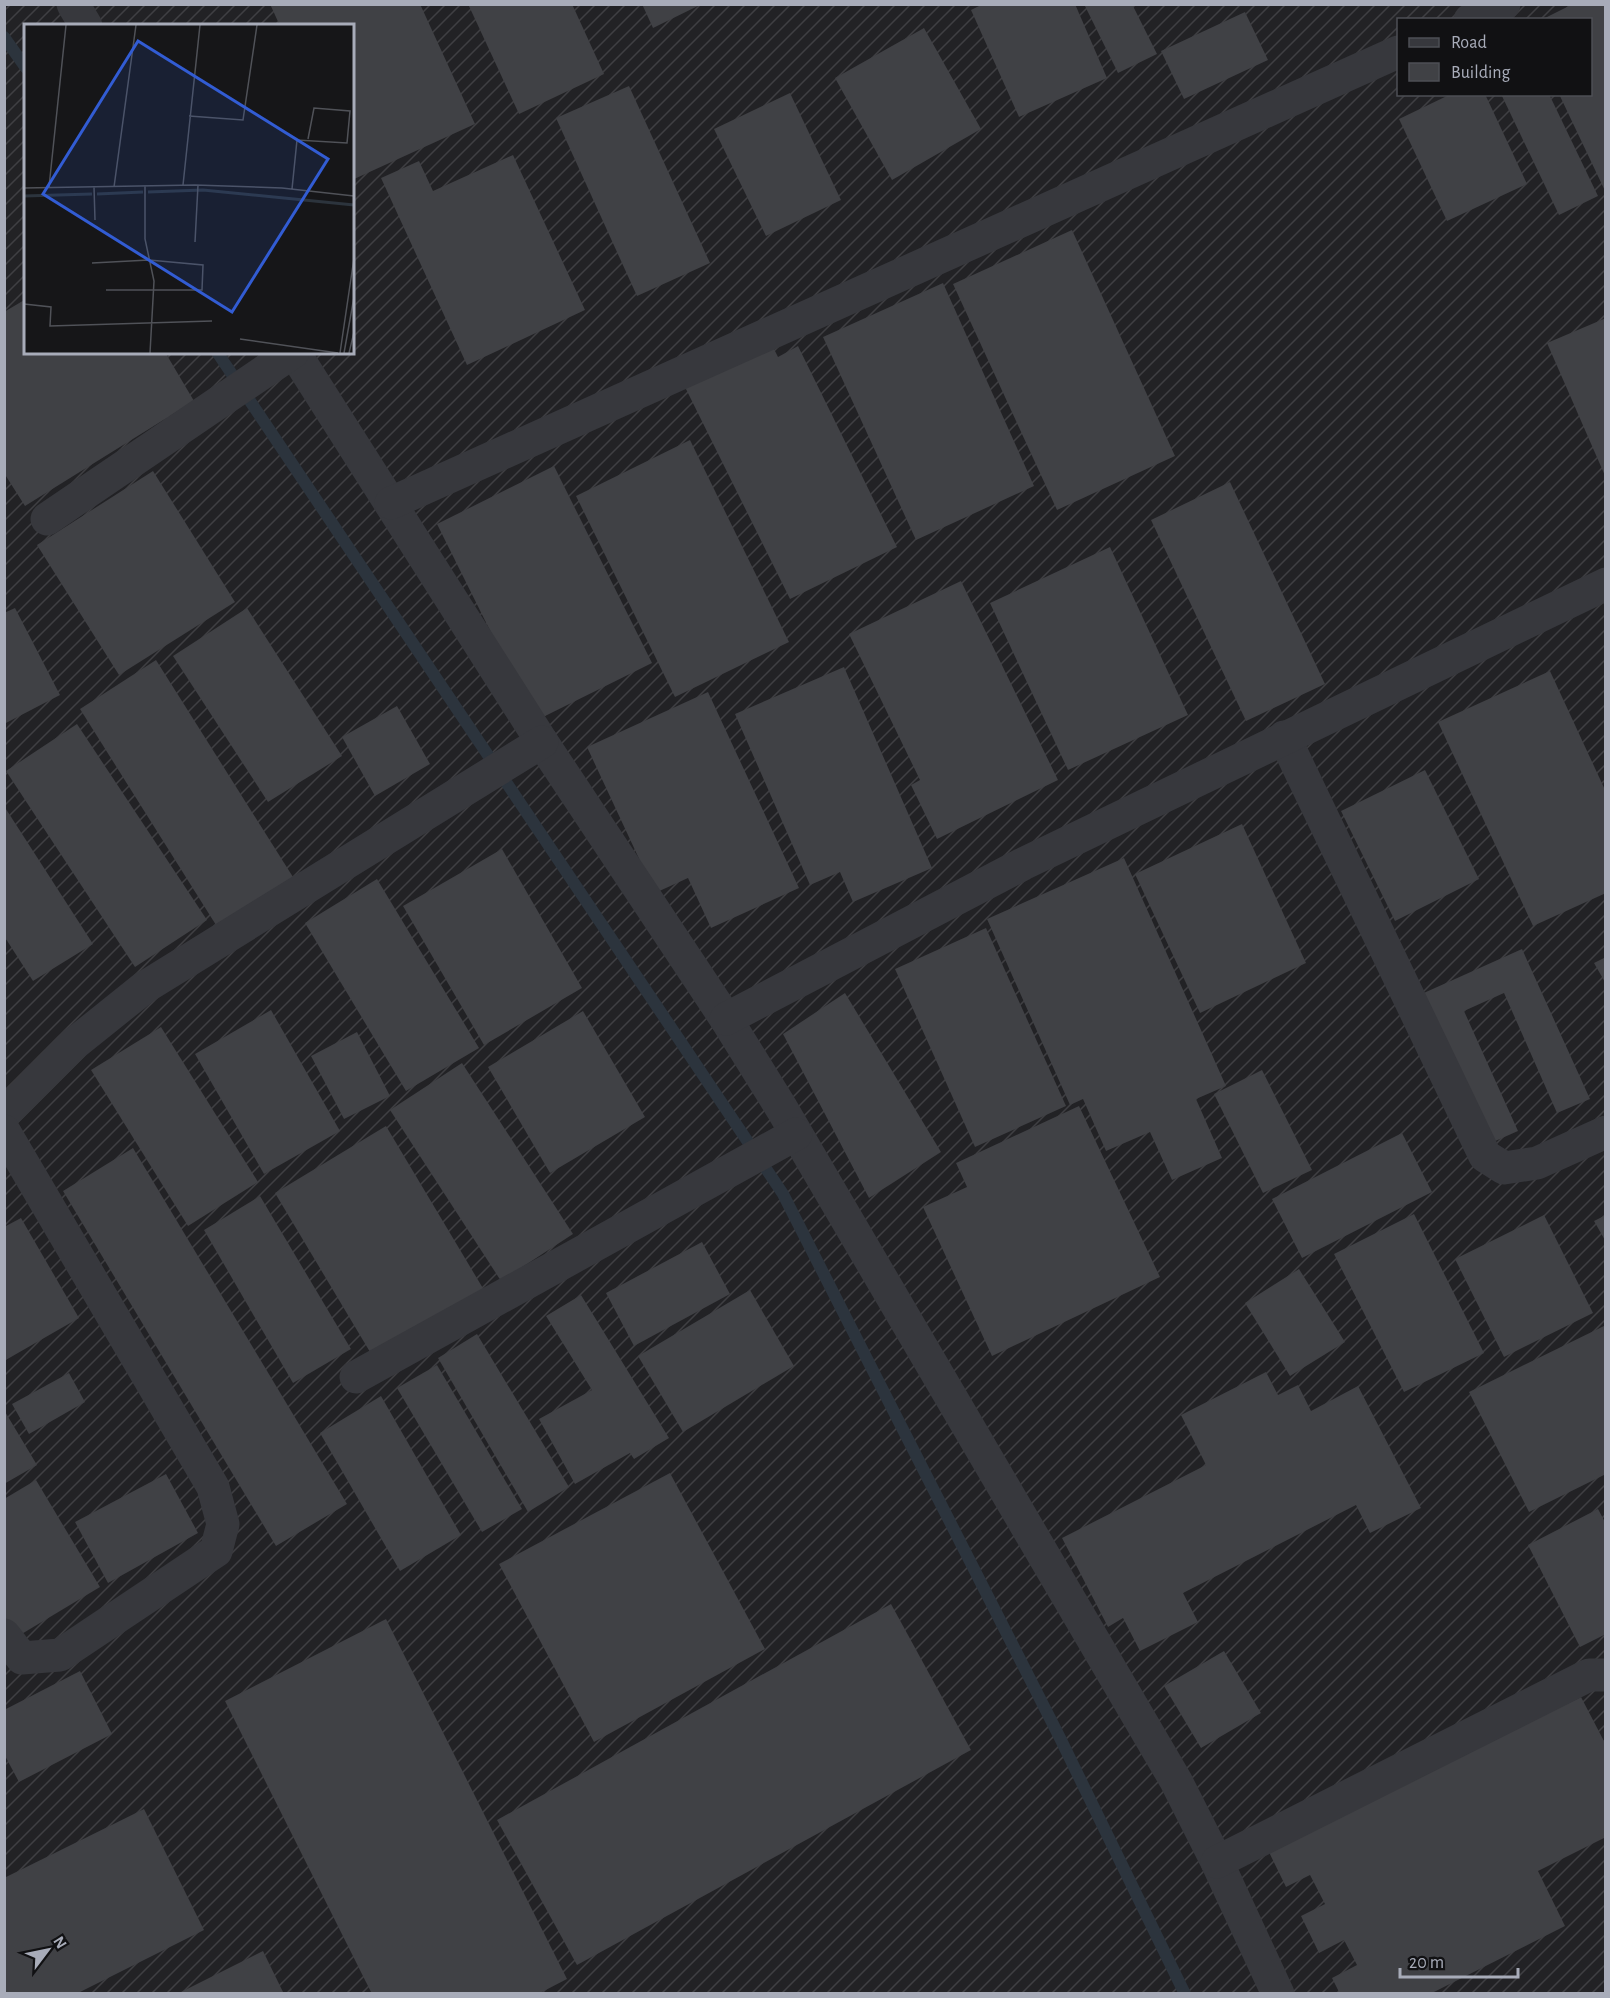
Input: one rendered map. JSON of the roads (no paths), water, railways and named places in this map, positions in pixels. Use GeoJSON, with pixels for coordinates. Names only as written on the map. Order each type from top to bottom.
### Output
{"type":"FeatureCollection","features":[{"type":"Feature","properties":{"kind":"street"},"geometry":{"type":"LineString","coordinates":[[1474,18],[1504,4]]}},
{"type":"Feature","properties":{"kind":"street"},"geometry":{"type":"LineString","coordinates":[[391,503],[1397,52]]}},
{"type":"Feature","properties":{"kind":"street"},"geometry":{"type":"LineString","coordinates":[[47,519],[291,354]]}},
{"type":"Feature","properties":{"kind":"street"},"geometry":{"type":"LineString","coordinates":[[295,354],[542,742],[726,1019],[796,1134],[1176,1781],[1217,1862],[1278,1994]]}},
{"type":"Feature","properties":{"kind":"street"},"geometry":{"type":"LineString","coordinates":[[726,1019],[1023,864],[1605,584]]}},
{"type":"Feature","properties":{"kind":"street"},"geometry":{"type":"LineString","coordinates":[[1284,737],[1485,1156],[1504,1168],[1538,1163],[1605,1132]]}},
{"type":"Feature","properties":{"kind":"street"},"geometry":{"type":"LineString","coordinates":[[4,1114],[75,1043],[144,987],[542,742]]}},
{"type":"Feature","properties":{"kind":"street"},"geometry":{"type":"LineString","coordinates":[[4,1131],[213,1487],[223,1524],[216,1551],[60,1655],[22,1658],[4,1635]]}},
{"type":"Feature","properties":{"kind":"street"},"geometry":{"type":"LineString","coordinates":[[356,1377],[796,1134]]}},
{"type":"Feature","properties":{"kind":"street"},"geometry":{"type":"LineString","coordinates":[[1217,1862],[1589,1675],[1605,1675]]}},
{"type":"Feature","properties":{"kind":"waterway"},"geometry":{"type":"LineString","coordinates":[[4,37],[24,65]]}},
{"type":"Feature","properties":{"kind":"waterway"},"geometry":{"type":"LineString","coordinates":[[218,354],[783,1194],[1060,1738],[1185,1994]]}}]}
